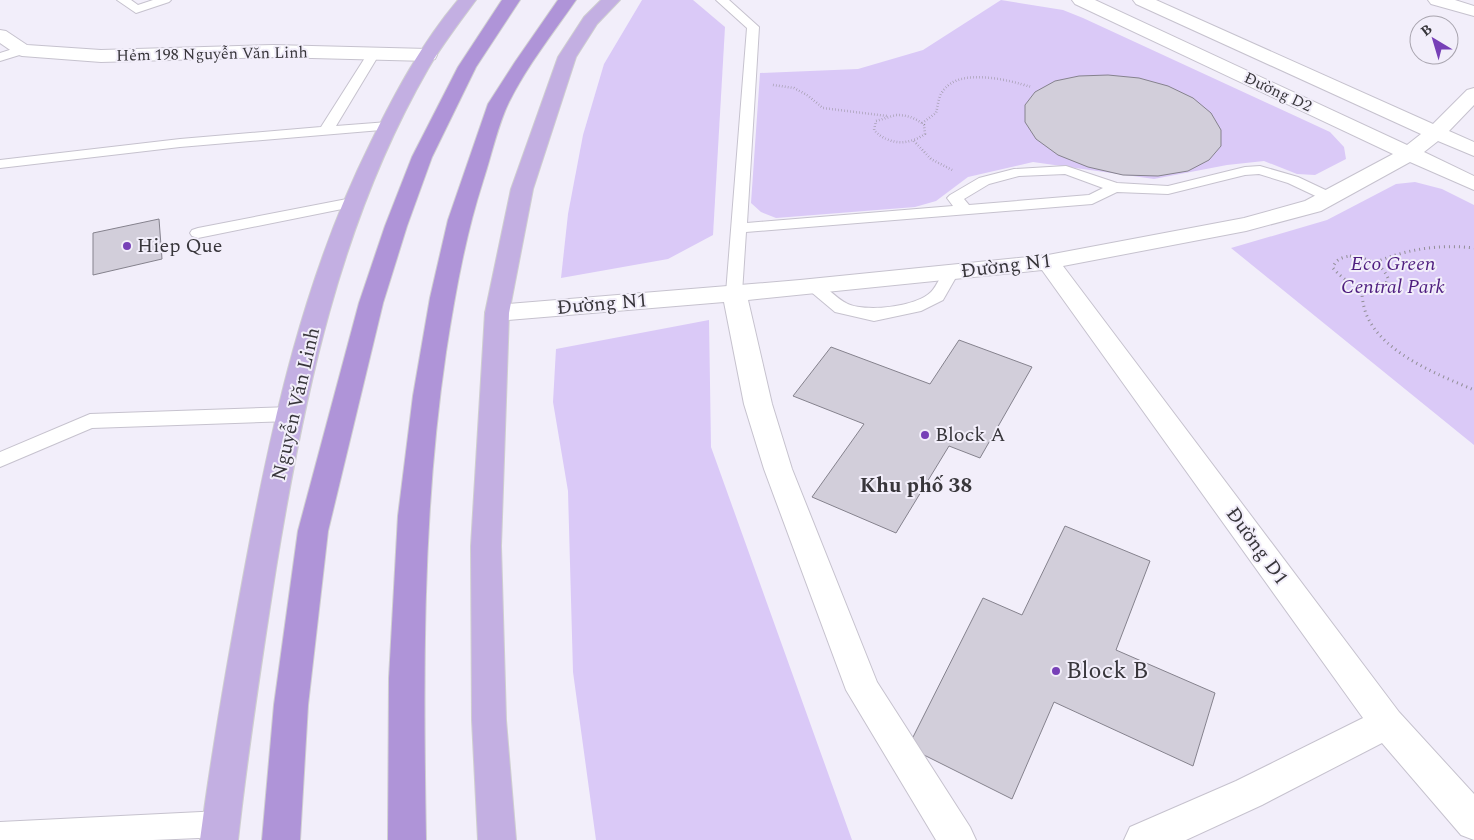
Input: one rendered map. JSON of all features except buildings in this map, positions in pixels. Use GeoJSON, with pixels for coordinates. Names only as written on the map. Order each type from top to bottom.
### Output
{"type":"FeatureCollection","features":[{"type":"Feature","properties":{"kind":"highway"},"geometry":{"type":"LineString","coordinates":[[281,840],[290,705],[313,531],[371,303],[396,226],[422,157],[466,67],[511,0]]}},
{"type":"Feature","properties":{"kind":"highway"},"geometry":{"type":"LineString","coordinates":[[407,840],[406,678],[413,516],[426,396],[442,298],[459,220],[479,155],[498,104],[524,62],[567,0]]}},
{"type":"Feature","properties":{"kind":"main road","name":"Nguyễn Văn Linh"},"geometry":{"type":"LineString","coordinates":[[220,832],[251,620],[267,529],[291,414],[332,260],[352,203],[406,89],[449,21],[467,0]]}},
{"type":"Feature","properties":{"kind":"main road"},"geometry":{"type":"LineString","coordinates":[[497,840],[489,720],[486,546],[497,313],[522,189],[567,57],[591,10],[611,0]]}},
{"type":"Feature","properties":{"kind":"street","name":"Đường D2"},"geometry":{"type":"LineString","coordinates":[[1081,0],[1474,184]]}},
{"type":"Feature","properties":{"kind":"street","name":"Đường D2"},"geometry":{"type":"LineString","coordinates":[[1142,0],[1474,150]]}},
{"type":"Feature","properties":{"kind":"street"},"geometry":{"type":"LineString","coordinates":[[1437,0],[1474,11]]}},
{"type":"Feature","properties":{"kind":"street","name":"Hẻm 198 Nguyễn Văn Linh"},"geometry":{"type":"LineString","coordinates":[[0,35],[22,50],[101,56],[272,50],[428,54]]}},
{"type":"Feature","properties":{"kind":"street","name":"Đường N1"},"geometry":{"type":"LineString","coordinates":[[497,313],[812,286],[1048,262],[1246,224],[1313,206],[1410,153],[1436,133],[1474,94]]}},
{"type":"Feature","properties":{"kind":"street","name":"Đường D1"},"geometry":{"type":"LineString","coordinates":[[1048,262],[1387,723],[1474,822]]}},
{"type":"Feature","properties":{"kind":"street"},"geometry":{"type":"LineString","coordinates":[[734,293],[758,404],[778,469],[863,690],[957,840]]}},
{"type":"Feature","properties":{"kind":"street"},"geometry":{"type":"LineString","coordinates":[[1143,840],[1249,793],[1387,723]]}},
{"type":"Feature","properties":{"kind":"lane"},"geometry":{"type":"LineString","coordinates":[[123,0],[136,9],[165,0]]}},
{"type":"Feature","properties":{"kind":"lane"},"geometry":{"type":"LineString","coordinates":[[722,0],[753,27],[734,293]]}},
{"type":"Feature","properties":{"kind":"lane"},"geometry":{"type":"LineString","coordinates":[[0,57],[22,50]]}},
{"type":"Feature","properties":{"kind":"lane"},"geometry":{"type":"LineString","coordinates":[[326,131],[374,53]]}},
{"type":"Feature","properties":{"kind":"lane"},"geometry":{"type":"LineString","coordinates":[[0,164],[180,143],[388,126]]}},
{"type":"Feature","properties":{"kind":"lane"},"geometry":{"type":"LineString","coordinates":[[965,210],[954,198],[990,180],[1019,172],[1066,170],[1115,187],[1168,190],[1246,171],[1260,170],[1293,180],[1329,197]]}},
{"type":"Feature","properties":{"kind":"lane"},"geometry":{"type":"LineString","coordinates":[[738,228],[1092,199],[1115,187]]}},
{"type":"Feature","properties":{"kind":"lane"},"geometry":{"type":"LineString","coordinates":[[198,233],[352,203]]}},
{"type":"Feature","properties":{"kind":"lane"},"geometry":{"type":"LineString","coordinates":[[812,286],[841,308],[874,315],[915,307],[937,296],[951,272]]}},
{"type":"Feature","properties":{"kind":"lane"},"geometry":{"type":"LineString","coordinates":[[0,460],[90,422],[291,414]]}},
{"type":"Feature","properties":{"kind":"lane"},"geometry":{"type":"LineString","coordinates":[[0,835],[220,832]]}},
{"type":"Feature","properties":{"kind":"path"},"geometry":{"type":"LineString","coordinates":[[922,123],[936,113],[944,88],[957,82],[987,77],[1003,78],[1031,87]]}},
{"type":"Feature","properties":{"kind":"path"},"geometry":{"type":"LineString","coordinates":[[748,83],[794,88],[807,95],[823,108],[887,116],[904,115],[922,123],[926,130],[925,134],[914,141],[897,142],[882,138],[874,130],[876,122],[887,116]]}},
{"type":"Feature","properties":{"kind":"path"},"geometry":{"type":"LineString","coordinates":[[914,141],[924,155],[939,165],[956,172],[990,180]]}},
{"type":"Feature","properties":{"kind":"path"},"geometry":{"type":"LineString","coordinates":[[1375,263],[1393,254],[1416,248],[1454,245],[1474,248]]}},
{"type":"Feature","properties":{"kind":"path"},"geometry":{"type":"LineString","coordinates":[[1350,256],[1367,259],[1375,263],[1386,273],[1388,278],[1386,282],[1375,288],[1361,286],[1342,278],[1333,268],[1336,260],[1350,256]]}},
{"type":"Feature","properties":{"kind":"path"},"geometry":{"type":"LineString","coordinates":[[1361,286],[1362,302],[1369,320],[1396,348],[1438,374],[1474,390]]}},
{"type":"Feature","properties":{"kind":"green space"},"geometry":{"type":"Polygon","coordinates":[[[642,0],[693,0],[725,27],[713,235],[668,259],[561,278],[568,214],[583,135],[604,64],[642,0]]]}},
{"type":"Feature","properties":{"kind":"green space"},"geometry":{"type":"Polygon","coordinates":[[[1001,0],[1063,10],[1083,18],[1330,132],[1344,147],[1346,159],[1315,175],[1297,174],[1264,161],[1227,165],[1154,179],[1033,162],[968,177],[936,201],[915,207],[776,218],[761,212],[751,203],[760,73],[858,69],[923,50],[1001,0]]]}},
{"type":"Feature","properties":{"kind":"green space","name":"Eco Green Central Park"},"geometry":{"type":"Polygon","coordinates":[[[1415,182],[1442,189],[1474,205],[1474,445],[1231,248],[1327,220],[1396,184],[1415,182]]]}},
{"type":"Feature","properties":{"kind":"green space"},"geometry":{"type":"Polygon","coordinates":[[[709,320],[711,447],[852,840],[596,840],[573,672],[568,491],[553,402],[556,349],[709,320]]]}},
{"type":"Feature","properties":{"kind":"place","name":"Hiep Que"},"geometry":{"type":"Point","coordinates":[127,246]}},
{"type":"Feature","properties":{"kind":"place","name":"Block A"},"geometry":{"type":"Point","coordinates":[925,435]}},
{"type":"Feature","properties":{"kind":"place","name":"Block B"},"geometry":{"type":"Point","coordinates":[1056,671]}},
{"type":"Feature","properties":{"kind":"district","name":"Khu phố 38"},"geometry":{"type":"Point","coordinates":[916,486]}}]}
